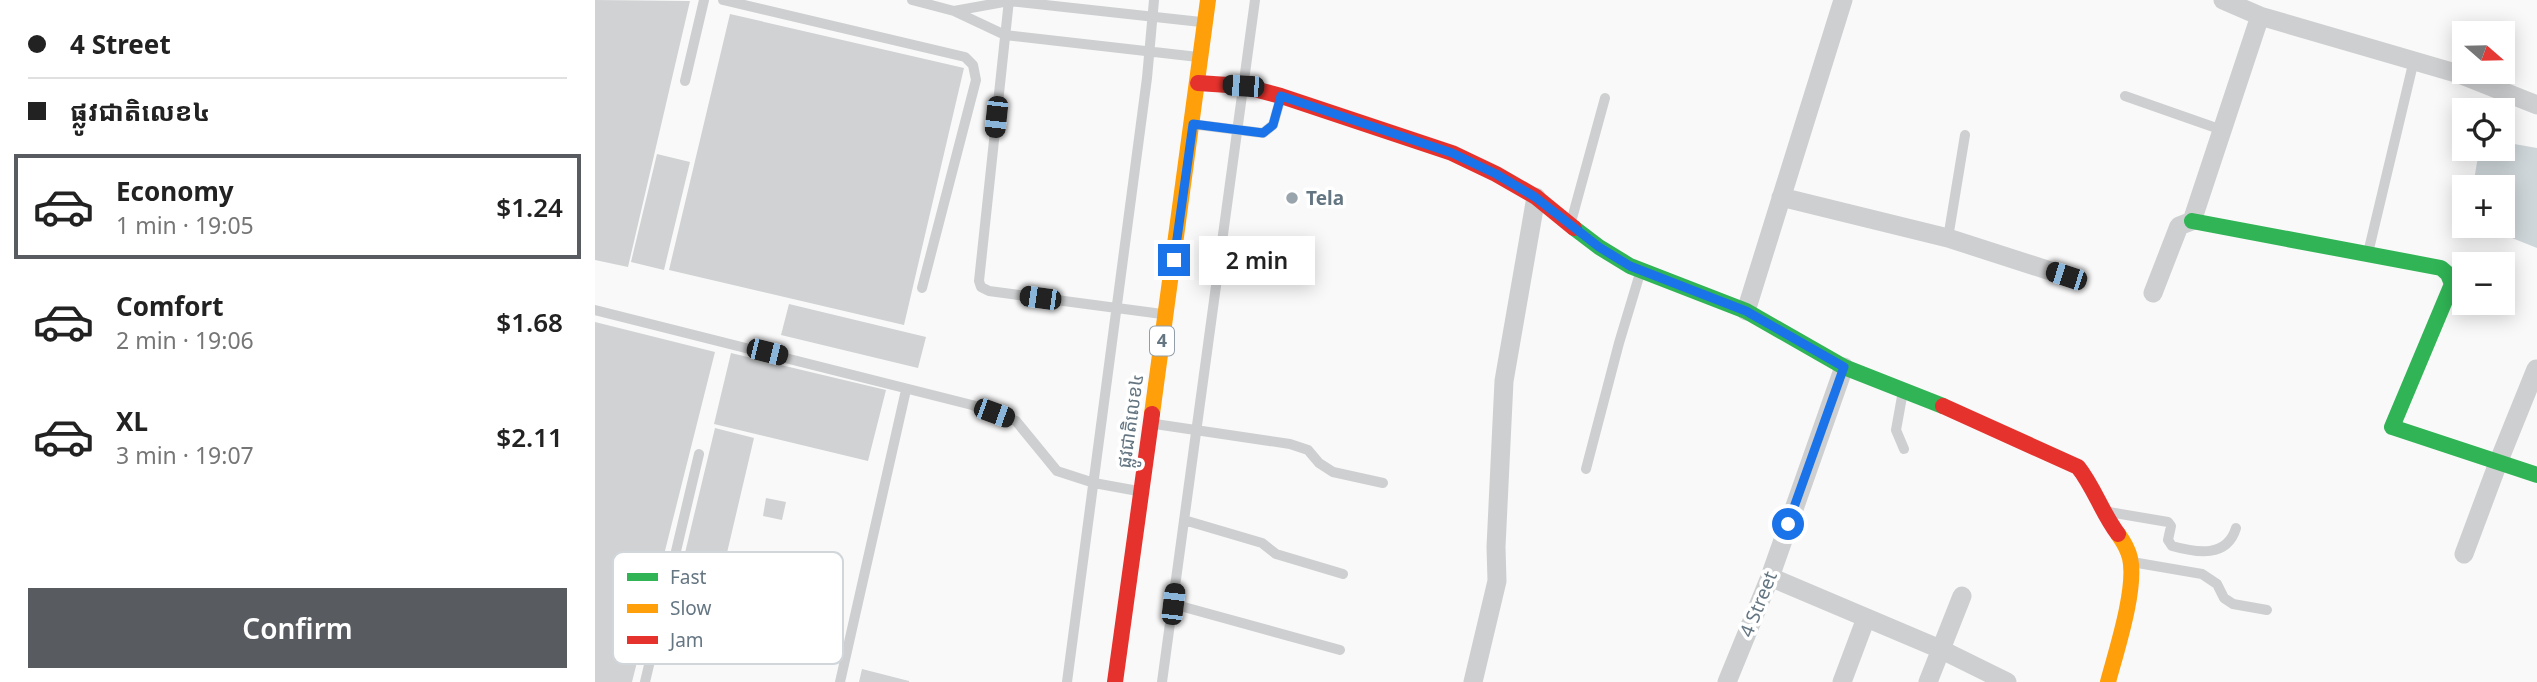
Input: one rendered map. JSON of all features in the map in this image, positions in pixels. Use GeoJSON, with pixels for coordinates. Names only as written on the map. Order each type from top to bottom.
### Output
{"type":"FeatureCollection","features":[{"type":"Feature","properties":{"kind":"main road","name":"ផ្លូវជាតិលេខ៤"},"geometry":{"type":"LineString","coordinates":[[1115,682],[1208,0]]}},
{"type":"Feature","properties":{"kind":"main road"},"geometry":{"type":"LineString","coordinates":[[1198,83],[1243,86],[1281,96],[1452,153],[1535,197],[1599,247],[1641,270],[1746,311],[1844,367],[2078,467],[2089,480],[2101,510],[2127,550],[2131,562],[2108,682]]}},
{"type":"Feature","properties":{"kind":"main road"},"geometry":{"type":"LineString","coordinates":[[2192,221],[2441,268],[2448,274],[2452,284],[2392,428],[2537,475]]}},
{"type":"Feature","properties":{"kind":"street"},"geometry":{"type":"LineString","coordinates":[[1746,311],[1843,0]]}},
{"type":"Feature","properties":{"kind":"street"},"geometry":{"type":"LineString","coordinates":[[2223,0],[2260,16],[2459,74],[2537,105]]}},
{"type":"Feature","properties":{"kind":"street"},"geometry":{"type":"LineString","coordinates":[[2153,293],[2179,226],[2192,221],[2260,16]]}},
{"type":"Feature","properties":{"kind":"street"},"geometry":{"type":"LineString","coordinates":[[1473,682],[1497,582],[1496,547],[1504,381],[1535,197]]}},
{"type":"Feature","properties":{"kind":"street"},"geometry":{"type":"LineString","coordinates":[[1781,197],[1948,238],[2066,276]]}},
{"type":"Feature","properties":{"kind":"street","name":"4 Street"},"geometry":{"type":"LineString","coordinates":[[1727,682],[1770,577],[1844,367]]}},
{"type":"Feature","properties":{"kind":"street"},"geometry":{"type":"LineString","coordinates":[[2464,554],[2536,369]]}},
{"type":"Feature","properties":{"kind":"street"},"geometry":{"type":"LineString","coordinates":[[1770,577],[1940,649],[2007,682]]}},
{"type":"Feature","properties":{"kind":"street"},"geometry":{"type":"LineString","coordinates":[[1928,682],[1962,596]]}},
{"type":"Feature","properties":{"kind":"street"},"geometry":{"type":"LineString","coordinates":[[1842,682],[1866,618]]}},
{"type":"Feature","properties":{"kind":"lane"},"geometry":{"type":"LineString","coordinates":[[685,81],[704,0]]}},
{"type":"Feature","properties":{"kind":"lane"},"geometry":{"type":"LineString","coordinates":[[723,0],[965,57],[973,65],[977,80],[922,288]]}},
{"type":"Feature","properties":{"kind":"lane"},"geometry":{"type":"LineString","coordinates":[[912,0],[954,11],[1005,35],[1201,57]]}},
{"type":"Feature","properties":{"kind":"lane"},"geometry":{"type":"LineString","coordinates":[[954,11],[1009,0],[1205,22]]}},
{"type":"Feature","properties":{"kind":"lane"},"geometry":{"type":"LineString","coordinates":[[1009,0],[979,281],[981,287],[989,291],[1166,314]]}},
{"type":"Feature","properties":{"kind":"lane"},"geometry":{"type":"LineString","coordinates":[[1067,682],[1117,308],[1154,0]]}},
{"type":"Feature","properties":{"kind":"lane"},"geometry":{"type":"LineString","coordinates":[[1161,682],[1198,429],[1255,0]]}},
{"type":"Feature","properties":{"kind":"lane"},"geometry":{"type":"LineString","coordinates":[[2368,253],[2414,60]]}},
{"type":"Feature","properties":{"kind":"lane"},"geometry":{"type":"LineString","coordinates":[[1193,124],[1263,133],[1273,125],[1281,96]]}},
{"type":"Feature","properties":{"kind":"lane"},"geometry":{"type":"LineString","coordinates":[[2125,96],[2222,130]]}},
{"type":"Feature","properties":{"kind":"lane"},"geometry":{"type":"LineString","coordinates":[[1570,225],[1605,98]]}},
{"type":"Feature","properties":{"kind":"lane"},"geometry":{"type":"LineString","coordinates":[[1948,238],[1965,135]]}},
{"type":"Feature","properties":{"kind":"lane"},"geometry":{"type":"LineString","coordinates":[[1586,469],[1641,270]]}},
{"type":"Feature","properties":{"kind":"lane"},"geometry":{"type":"LineString","coordinates":[[595,310],[972,405],[1016,421],[1057,471],[1094,483],[1142,491]]}},
{"type":"Feature","properties":{"kind":"lane"},"geometry":{"type":"LineString","coordinates":[[840,682],[906,390]]}},
{"type":"Feature","properties":{"kind":"lane"},"geometry":{"type":"LineString","coordinates":[[1903,390],[1896,430],[1904,450]]}},
{"type":"Feature","properties":{"kind":"lane"},"geometry":{"type":"LineString","coordinates":[[1151,423],[1290,444],[1308,450],[1319,463],[1333,472],[1383,483]]}},
{"type":"Feature","properties":{"kind":"lane"},"geometry":{"type":"LineString","coordinates":[[676,552],[699,454]]}},
{"type":"Feature","properties":{"kind":"lane"},"geometry":{"type":"LineString","coordinates":[[2101,510],[2168,522],[2171,526],[2168,540],[2172,546],[2207,552],[2222,548],[2232,540],[2236,528]]}},
{"type":"Feature","properties":{"kind":"lane"},"geometry":{"type":"LineString","coordinates":[[1184,520],[1262,543],[1276,554],[1343,574]]}},
{"type":"Feature","properties":{"kind":"lane"},"geometry":{"type":"LineString","coordinates":[[2131,562],[2202,574],[2217,584],[2224,598],[2233,604],[2267,610]]}},
{"type":"Feature","properties":{"kind":"lane"},"geometry":{"type":"LineString","coordinates":[[1173,604],[1339,650]]}},
{"type":"Feature","properties":{"kind":"lane"},"geometry":{"type":"LineString","coordinates":[[645,682],[649,664]]}},
{"type":"Feature","properties":{"kind":"shaded area"},"geometry":{"type":"Polygon","coordinates":[[[2515,144],[2537,148],[2537,248],[2512,238],[2515,238],[2515,175],[2475,175],[2477,162],[2515,161],[2515,144]]]}},
{"type":"Feature","properties":{"kind":"building"},"geometry":{"type":"Polygon","coordinates":[[[595,0],[690,1],[628,267],[595,260],[595,0]]]}},
{"type":"Feature","properties":{"kind":"building"},"geometry":{"type":"Polygon","coordinates":[[[730,14],[964,68],[904,325],[669,270],[730,14]]]}},
{"type":"Feature","properties":{"kind":"building"},"geometry":{"type":"Polygon","coordinates":[[[657,154],[690,162],[664,270],[631,262],[657,154]]]}},
{"type":"Feature","properties":{"kind":"building"},"geometry":{"type":"Polygon","coordinates":[[[789,304],[926,337],[918,368],[781,335],[789,304]]]}},
{"type":"Feature","properties":{"kind":"building"},"geometry":{"type":"Polygon","coordinates":[[[595,322],[715,352],[665,552],[613,552],[613,664],[637,664],[632,682],[595,682],[595,322]]]}},
{"type":"Feature","properties":{"kind":"building"},"geometry":{"type":"Polygon","coordinates":[[[731,353],[886,390],[868,461],[714,424],[731,353]]]}},
{"type":"Feature","properties":{"kind":"building"},"geometry":{"type":"Polygon","coordinates":[[[715,428],[754,438],[727,552],[685,552],[715,428]]]}},
{"type":"Feature","properties":{"kind":"building"},"geometry":{"type":"Polygon","coordinates":[[[766,498],[786,502],[782,520],[763,516],[766,498]]]}},
{"type":"Feature","properties":{"kind":"building"},"geometry":{"type":"Polygon","coordinates":[[[862,669],[909,681],[909,682],[859,682],[862,669]]]}},
{"type":"Feature","properties":{"kind":"traffic: fast"},"geometry":{"type":"LineString","coordinates":[[2192,221],[2441,268],[2448,274],[2452,284],[2392,427],[2537,475]]}},
{"type":"Feature","properties":{"kind":"traffic: fast"},"geometry":{"type":"LineString","coordinates":[[1574,228],[1630,266],[1746,311],[1844,367],[1943,406]]}},
{"type":"Feature","properties":{"kind":"traffic: slow"},"geometry":{"type":"LineString","coordinates":[[1152,414],[1208,0]]}},
{"type":"Feature","properties":{"kind":"traffic: slow"},"geometry":{"type":"LineString","coordinates":[[2108,682],[2131,586],[2130,558],[2118,534]]}},
{"type":"Feature","properties":{"kind":"traffic: jam"},"geometry":{"type":"LineString","coordinates":[[1198,83],[1243,86],[1281,96],[1452,153],[1536,197],[1574,228]]}},
{"type":"Feature","properties":{"kind":"traffic: jam"},"geometry":{"type":"LineString","coordinates":[[1943,406],[2078,467],[2118,534]]}},
{"type":"Feature","properties":{"kind":"traffic: jam"},"geometry":{"type":"LineString","coordinates":[[1115,682],[1152,414]]}},
{"type":"Feature","properties":{"kind":"place","name":"Tela"},"geometry":{"type":"Point","coordinates":[1292,198]}},
{"type":"Feature","properties":{"kind":"route"},"geometry":{"type":"LineString","coordinates":[[1174,260],[1193,124],[1263,133],[1273,125],[1279,112],[1281,96],[1452,153],[1535,197],[1599,247],[1630,266],[1746,311],[1844,367],[1788,524]]}}]}
